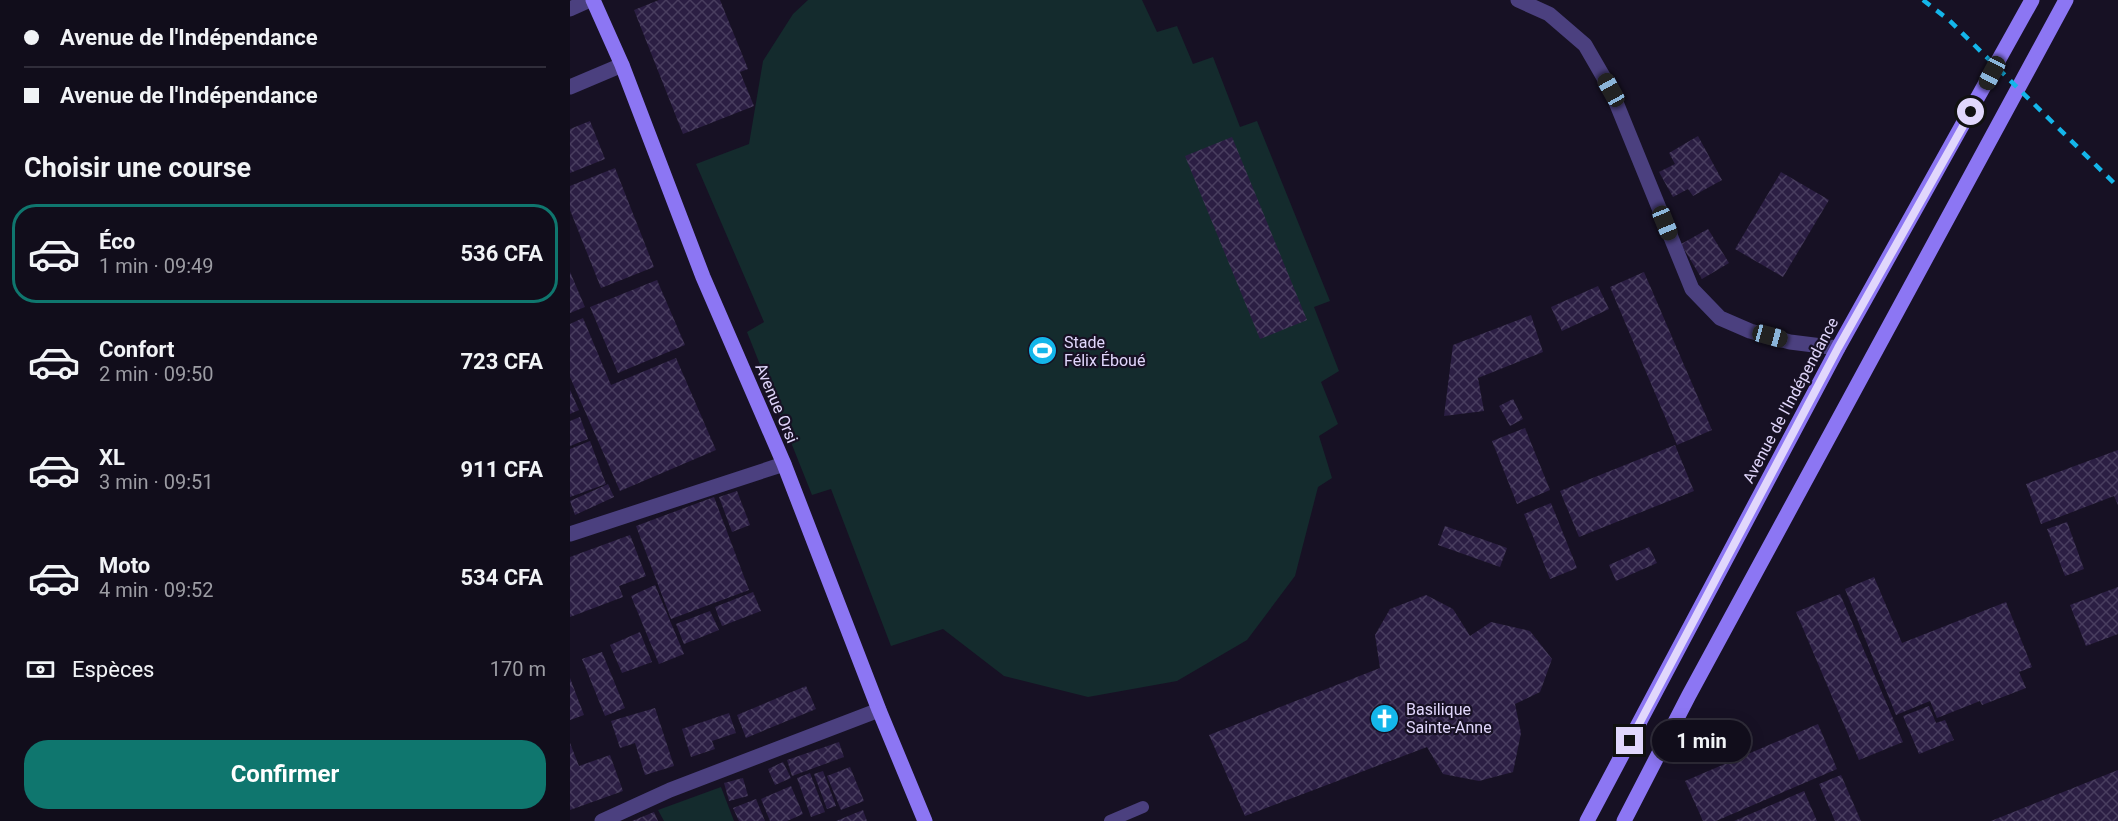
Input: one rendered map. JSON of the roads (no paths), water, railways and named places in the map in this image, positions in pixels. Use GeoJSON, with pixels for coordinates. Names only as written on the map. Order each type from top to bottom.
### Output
{"type":"FeatureCollection","features":[{"type":"Feature","properties":{"kind":"main road","name":"Avenue Orsi"},"geometry":{"type":"LineString","coordinates":[[592,0],[622,65],[703,277],[784,464],[879,710],[925,821]]}},
{"type":"Feature","properties":{"kind":"main road","name":"Avenue de l'Indépendance"},"geometry":{"type":"LineString","coordinates":[[1587,821],[1838,348],[2032,0]]}},
{"type":"Feature","properties":{"kind":"main road"},"geometry":{"type":"LineString","coordinates":[[1624,821],[1695,685],[2066,1]]}},
{"type":"Feature","properties":{"kind":"street"},"geometry":{"type":"LineString","coordinates":[[570,9],[592,0]]}},
{"type":"Feature","properties":{"kind":"street"},"geometry":{"type":"LineString","coordinates":[[1518,0],[1549,14],[1585,45],[1611,90],[1692,289],[1719,318],[1750,331],[1790,342],[1838,348]]}},
{"type":"Feature","properties":{"kind":"street"},"geometry":{"type":"LineString","coordinates":[[570,87],[622,65]]}},
{"type":"Feature","properties":{"kind":"street"},"geometry":{"type":"LineString","coordinates":[[570,534],[784,464]]}},
{"type":"Feature","properties":{"kind":"street"},"geometry":{"type":"LineString","coordinates":[[602,821],[670,790],[879,710]]}},
{"type":"Feature","properties":{"kind":"lane"},"geometry":{"type":"LineString","coordinates":[[1110,821],[1143,807]]}},
{"type":"Feature","properties":{"kind":"railway"},"geometry":{"type":"LineString","coordinates":[[1923,0],[1949,20],[2118,187]]}},
{"type":"Feature","properties":{"kind":"place","name":"Stade Félix Éboué"},"geometry":{"type":"Point","coordinates":[1043,351]}},
{"type":"Feature","properties":{"kind":"place","name":"Basilique Sainte-Anne"},"geometry":{"type":"Point","coordinates":[1385,718]}}]}
